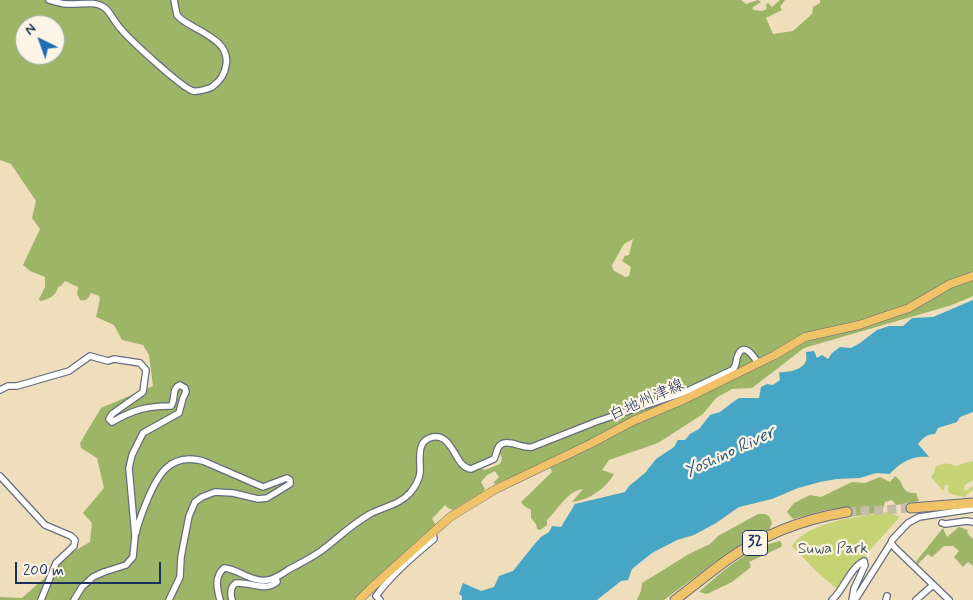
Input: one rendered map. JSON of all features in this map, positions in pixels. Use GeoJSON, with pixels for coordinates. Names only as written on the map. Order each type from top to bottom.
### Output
{"type":"FeatureCollection","features":[{"type":"Feature","properties":{"kind":"highway"},"geometry":{"type":"LineString","coordinates":[[911,508],[973,503]]}},
{"type":"Feature","properties":{"kind":"highway","name":"32"},"geometry":{"type":"LineString","coordinates":[[675,600],[727,560],[764,538],[802,522],[847,512]]}},
{"type":"Feature","properties":{"kind":"main road","name":"白地州津線"},"geometry":{"type":"LineString","coordinates":[[359,600],[456,513],[496,489],[633,421],[683,400],[758,363],[805,337],[859,324],[909,308],[950,284],[973,276]]}},
{"type":"Feature","properties":{"kind":"street"},"geometry":{"type":"LineString","coordinates":[[49,0],[69,4],[95,4],[101,6],[129,38],[179,81],[194,91],[207,89],[213,86],[223,75],[226,64],[225,55],[218,42],[177,15],[174,0]]}},
{"type":"Feature","properties":{"kind":"street"},"geometry":{"type":"LineString","coordinates":[[220,600],[216,582],[224,568],[259,580],[270,580],[314,556],[362,519],[407,496],[416,485],[418,479],[422,445],[430,438],[440,438],[445,441],[462,464],[471,469],[494,459],[499,446],[503,443],[510,443],[524,448],[532,447],[598,421],[683,393],[732,370],[736,367],[738,356],[742,351],[750,351],[758,363]]}},
{"type":"Feature","properties":{"kind":"street"},"geometry":{"type":"LineString","coordinates":[[1,387],[33,382],[69,371],[90,356],[108,361],[114,359],[140,363],[146,370],[143,392],[112,414],[109,418],[112,422],[121,416],[148,406],[171,406],[173,405],[174,390],[177,386],[180,385],[185,388],[186,392],[179,413],[143,433],[132,454],[130,468],[135,540]]}},
{"type":"Feature","properties":{"kind":"street"},"geometry":{"type":"LineString","coordinates":[[74,600],[82,587],[94,578],[130,562],[134,552],[140,519],[156,480],[167,467],[180,460],[194,458],[263,487],[287,478],[290,480],[290,484],[267,498],[258,499],[233,493],[215,492],[195,502],[188,516],[180,577],[169,600]]}},
{"type":"Feature","properties":{"kind":"street"},"geometry":{"type":"LineString","coordinates":[[0,476],[45,525],[71,536],[75,540],[74,546],[56,563],[41,600]]}},
{"type":"Feature","properties":{"kind":"street"},"geometry":{"type":"LineString","coordinates":[[893,546],[895,535],[908,523],[919,518],[973,509]]}},
{"type":"Feature","properties":{"kind":"street"},"geometry":{"type":"LineString","coordinates":[[942,523],[973,522]]}},
{"type":"Feature","properties":{"kind":"street"},"geometry":{"type":"LineString","coordinates":[[376,599],[383,586],[409,559],[434,539],[433,532]]}},
{"type":"Feature","properties":{"kind":"street"},"geometry":{"type":"LineString","coordinates":[[853,600],[874,571],[888,545],[893,546],[949,600]]}},
{"type":"Feature","properties":{"kind":"street"},"geometry":{"type":"LineString","coordinates":[[832,600],[858,565],[864,561],[865,565],[854,589],[853,600]]}},
{"type":"Feature","properties":{"kind":"street"},"geometry":{"type":"LineString","coordinates":[[232,600],[230,592],[236,583],[265,588],[276,584],[276,577]]}},
{"type":"Feature","properties":{"kind":"street"},"geometry":{"type":"LineString","coordinates":[[916,600],[934,585]]}},
{"type":"Feature","properties":{"kind":"green space"},"geometry":{"type":"Polygon","coordinates":[[[0,0],[741,0],[746,4],[758,0],[761,2],[752,8],[762,11],[767,9],[766,5],[768,3],[772,7],[780,0],[785,0],[780,7],[782,10],[766,18],[773,34],[793,31],[812,14],[813,7],[820,3],[820,0],[973,0],[973,296],[952,305],[804,348],[752,388],[732,389],[716,398],[703,414],[658,443],[609,460],[602,470],[614,474],[607,484],[591,496],[579,501],[572,502],[583,489],[572,493],[547,520],[547,525],[540,530],[537,529],[536,524],[531,518],[531,510],[521,502],[552,472],[548,461],[496,484],[493,483],[499,477],[495,471],[487,475],[481,482],[485,489],[483,492],[453,510],[445,505],[432,519],[436,525],[372,582],[355,600],[0,600],[0,597],[22,598],[76,550],[90,542],[92,523],[83,513],[104,488],[97,458],[81,448],[80,443],[101,408],[153,386],[149,355],[143,345],[122,340],[114,325],[96,317],[99,296],[91,293],[86,300],[80,300],[77,294],[78,287],[65,281],[58,287],[52,297],[40,301],[39,299],[45,287],[45,277],[30,271],[23,265],[40,229],[32,218],[36,201],[11,164],[0,160],[0,0]],[[633,239],[624,244],[612,265],[613,270],[625,277],[629,276],[631,267],[622,261],[625,256],[629,255],[633,239]],[[500,442],[496,445],[494,456],[471,467],[469,471],[481,468],[485,470],[500,464],[502,458],[499,451],[500,442]]]}},
{"type":"Feature","properties":{"kind":"green space"},"geometry":{"type":"Polygon","coordinates":[[[973,461],[973,480],[965,485],[964,488],[965,491],[973,486],[973,490],[966,497],[948,492],[948,485],[945,485],[943,491],[931,477],[935,467],[948,464],[955,466],[973,461]]]}},
{"type":"Feature","properties":{"kind":"green space"},"geometry":{"type":"Polygon","coordinates":[[[895,476],[907,492],[916,493],[919,501],[896,505],[892,500],[885,502],[882,512],[849,517],[846,508],[826,510],[793,519],[787,512],[794,503],[810,495],[821,497],[852,482],[865,483],[880,477],[890,482],[895,476]]]}},
{"type":"Feature","properties":{"kind":"green space","name":"Suwa Park"},"geometry":{"type":"Polygon","coordinates":[[[887,512],[900,517],[857,564],[839,591],[792,546],[810,531],[822,526],[849,518],[887,512]]]}},
{"type":"Feature","properties":{"kind":"green space"},"geometry":{"type":"Polygon","coordinates":[[[758,514],[769,516],[772,523],[769,530],[753,537],[723,556],[664,600],[637,600],[642,583],[689,554],[710,544],[718,536],[758,514]]]}},
{"type":"Feature","properties":{"kind":"green space"},"geometry":{"type":"Polygon","coordinates":[[[959,527],[968,530],[967,533],[973,539],[973,566],[968,562],[963,567],[954,557],[959,551],[953,546],[944,546],[932,557],[928,554],[917,565],[918,559],[943,528],[947,537],[959,527]]]}},
{"type":"Feature","properties":{"kind":"green space"},"geometry":{"type":"Polygon","coordinates":[[[780,541],[781,547],[749,562],[751,567],[732,582],[707,594],[699,592],[736,561],[769,544],[780,541]]]}},
{"type":"Feature","properties":{"kind":"water","name":"Yoshino River"},"geometry":{"type":"Polygon","coordinates":[[[973,300],[973,412],[960,417],[957,422],[938,428],[935,434],[927,436],[918,444],[929,457],[907,460],[890,474],[876,473],[860,478],[820,482],[798,488],[772,499],[739,507],[694,535],[677,540],[652,553],[632,569],[628,580],[621,581],[597,600],[462,600],[462,596],[459,594],[463,583],[481,591],[494,587],[499,576],[513,571],[541,537],[549,532],[552,526],[561,527],[575,504],[625,492],[629,486],[645,473],[656,459],[674,447],[678,440],[685,440],[690,434],[699,429],[710,415],[720,412],[739,398],[759,398],[761,387],[767,384],[773,385],[780,380],[779,372],[802,367],[806,361],[806,352],[814,351],[817,358],[822,355],[828,359],[840,347],[851,348],[877,330],[889,326],[903,326],[912,318],[933,317],[973,300]]]}},
{"type":"Feature","properties":{"kind":"tunnel"},"geometry":{"type":"LineString","coordinates":[[847,512],[911,508]]}}]}
